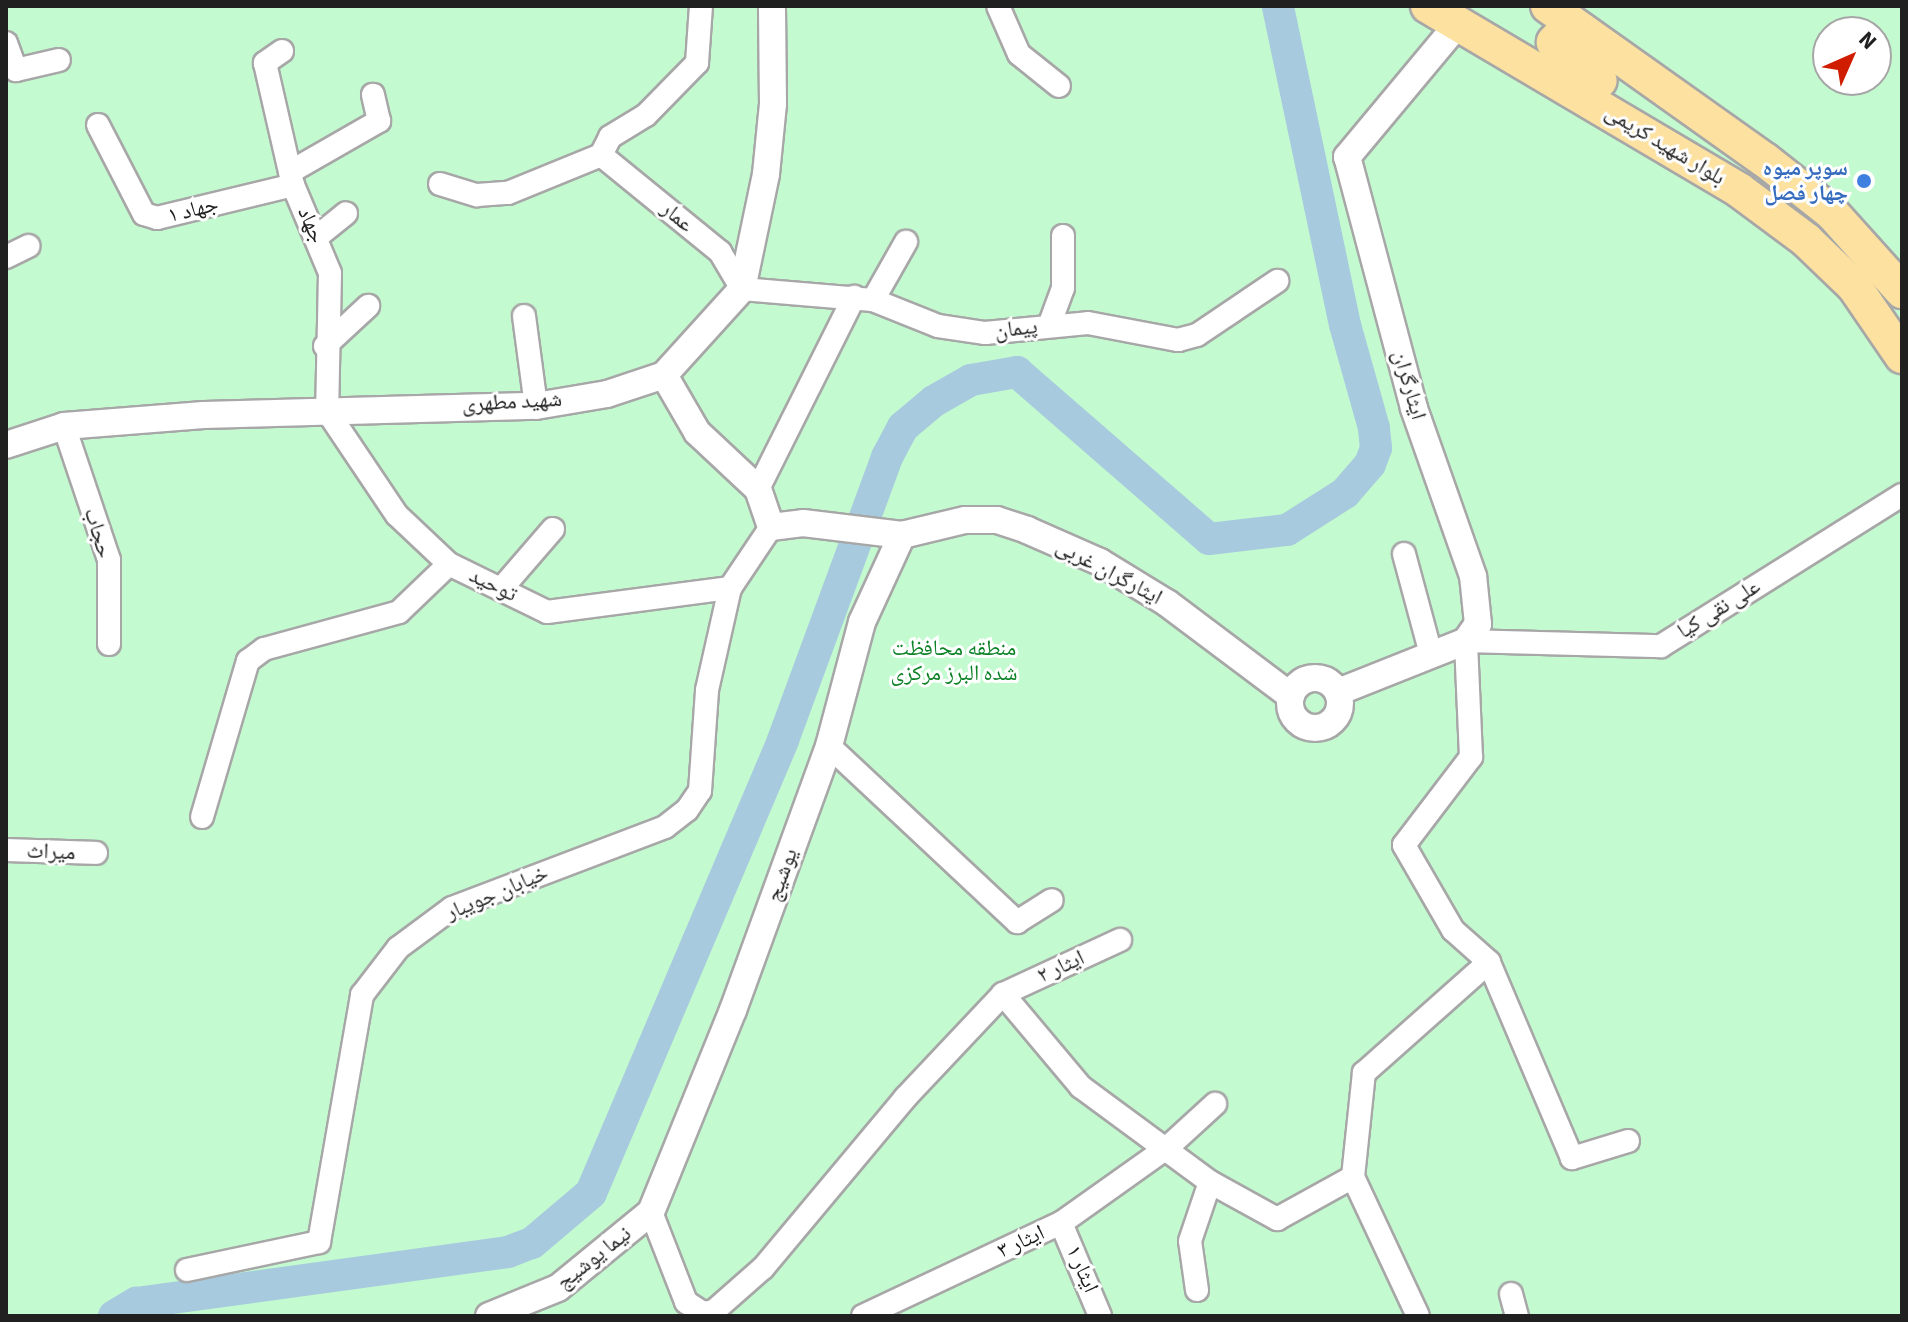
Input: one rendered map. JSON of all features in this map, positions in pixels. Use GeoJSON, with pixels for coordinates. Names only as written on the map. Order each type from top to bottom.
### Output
{"type":"FeatureCollection","features":[{"type":"Feature","properties":{"kind":"main road","name":"بلوار شهید کریمی"},"geometry":{"type":"LineString","coordinates":[[1428,6],[1687,156],[1806,240],[1854,286],[1902,356]]}},
{"type":"Feature","properties":{"kind":"main road","name":"بلوار شهید کریمی"},"geometry":{"type":"LineString","coordinates":[[1556,8],[1599,43],[1832,213],[1902,291]]}},
{"type":"Feature","properties":{"kind":"main road"},"geometry":{"type":"LineString","coordinates":[[1599,43],[1568,27],[1554,42],[1562,56],[1663,123],[1687,156]]}},
{"type":"Feature","properties":{"kind":"street"},"geometry":{"type":"LineString","coordinates":[[440,184],[477,195],[508,193],[601,155],[610,137],[646,115],[697,63],[701,6]]}},
{"type":"Feature","properties":{"kind":"street"},"geometry":{"type":"LineString","coordinates":[[742,289],[766,174],[773,104],[772,6]]}},
{"type":"Feature","properties":{"kind":"street"},"geometry":{"type":"LineString","coordinates":[[998,6],[1019,54],[1059,86]]}},
{"type":"Feature","properties":{"kind":"street","name":"ایثارگران"},"geometry":{"type":"LineString","coordinates":[[1458,24],[1347,157],[1414,408],[1473,576],[1478,624],[1466,641]]}},
{"type":"Feature","properties":{"kind":"street"},"geometry":{"type":"LineString","coordinates":[[6,43],[16,70],[59,60]]}},
{"type":"Feature","properties":{"kind":"street","name":"جهاد"},"geometry":{"type":"LineString","coordinates":[[282,51],[265,63],[292,178],[318,236],[330,273],[325,346],[327,411]]}},
{"type":"Feature","properties":{"kind":"street","name":"جهاد ۱"},"geometry":{"type":"LineString","coordinates":[[98,125],[144,214],[157,218],[292,178],[379,121],[373,95]]}},
{"type":"Feature","properties":{"kind":"street","name":"عمار"},"geometry":{"type":"LineString","coordinates":[[601,155],[720,252],[742,289]]}},
{"type":"Feature","properties":{"kind":"street"},"geometry":{"type":"LineString","coordinates":[[318,236],[346,213]]}},
{"type":"Feature","properties":{"kind":"street"},"geometry":{"type":"LineString","coordinates":[[1049,326],[1063,288],[1063,236]]}},
{"type":"Feature","properties":{"kind":"street"},"geometry":{"type":"LineString","coordinates":[[758,489],[864,299],[906,242]]}},
{"type":"Feature","properties":{"kind":"street"},"geometry":{"type":"LineString","coordinates":[[6,257],[29,246]]}},
{"type":"Feature","properties":{"kind":"street","name":"پیمان"},"geometry":{"type":"LineString","coordinates":[[742,289],[864,299],[938,326],[985,333],[1088,323],[1178,340],[1197,335],[1277,281]]}},
{"type":"Feature","properties":{"kind":"street","name":"شهید مطهری"},"geometry":{"type":"LineString","coordinates":[[6,445],[64,426],[327,411],[536,406],[607,394],[664,375],[742,289]]}},
{"type":"Feature","properties":{"kind":"street"},"geometry":{"type":"LineString","coordinates":[[325,346],[368,306]]}},
{"type":"Feature","properties":{"kind":"street"},"geometry":{"type":"LineString","coordinates":[[524,316],[536,406]]}},
{"type":"Feature","properties":{"kind":"street"},"geometry":{"type":"LineString","coordinates":[[664,375],[697,432],[758,489],[771,527],[803,523],[896,535]]}},
{"type":"Feature","properties":{"kind":"street","name":"توحید"},"geometry":{"type":"LineString","coordinates":[[327,411],[397,515],[449,564],[547,612],[730,588]]}},
{"type":"Feature","properties":{"kind":"street","name":"حجاب"},"geometry":{"type":"LineString","coordinates":[[64,426],[109,560],[109,644]]}},
{"type":"Feature","properties":{"kind":"street","name":"علی نقی کیا"},"geometry":{"type":"LineString","coordinates":[[1466,641],[1661,646],[1902,495]]}},
{"type":"Feature","properties":{"kind":"street","name":"ایثارگران غربی"},"geometry":{"type":"LineString","coordinates":[[896,535],[965,520],[997,520],[1027,530],[1100,562],[1167,603],[1291,696]]}},
{"type":"Feature","properties":{"kind":"street","name":"خیابان جویبار"},"geometry":{"type":"LineString","coordinates":[[187,1270],[319,1242],[362,995],[398,948],[452,908],[665,827],[687,810],[700,791],[707,690],[730,588],[771,527]]}},
{"type":"Feature","properties":{"kind":"street"},"geometry":{"type":"LineString","coordinates":[[502,588],[553,529]]}},
{"type":"Feature","properties":{"kind":"street","name":"یوشیج"},"geometry":{"type":"LineString","coordinates":[[651,1212],[733,1010],[829,746],[862,622],[896,535]]}},
{"type":"Feature","properties":{"kind":"street"},"geometry":{"type":"LineString","coordinates":[[1404,554],[1431,654]]}},
{"type":"Feature","properties":{"kind":"street"},"geometry":{"type":"LineString","coordinates":[[202,817],[248,661],[264,649],[399,612],[449,564]]}},
{"type":"Feature","properties":{"kind":"street"},"geometry":{"type":"LineString","coordinates":[[1338,692],[1466,641],[1471,757],[1404,845],[1453,930],[1489,962],[1572,1158],[1628,1141]]}},
{"type":"Feature","properties":{"kind":"street"},"geometry":{"type":"LineString","coordinates":[[1309,679],[1326,680],[1338,692],[1336,716],[1317,728],[1299,721],[1291,696],[1309,679]]}},
{"type":"Feature","properties":{"kind":"street"},"geometry":{"type":"LineString","coordinates":[[829,746],[1017,922],[1052,900]]}},
{"type":"Feature","properties":{"kind":"street","name":"میراث"},"geometry":{"type":"LineString","coordinates":[[6,850],[96,853]]}},
{"type":"Feature","properties":{"kind":"street","name":"ایثار ۲"},"geometry":{"type":"LineString","coordinates":[[1003,994],[1120,940]]}},
{"type":"Feature","properties":{"kind":"street"},"geometry":{"type":"LineString","coordinates":[[1418,1316],[1353,1177],[1364,1073],[1489,962]]}},
{"type":"Feature","properties":{"kind":"street"},"geometry":{"type":"LineString","coordinates":[[651,1212],[686,1302],[703,1313],[714,1311],[763,1268],[905,1098],[1003,994],[1081,1087],[1168,1147],[1210,1182],[1277,1219],[1353,1177]]}},
{"type":"Feature","properties":{"kind":"street","name":"ایثار ۳"},"geometry":{"type":"LineString","coordinates":[[863,1316],[1061,1223],[1168,1147],[1215,1104]]}},
{"type":"Feature","properties":{"kind":"street"},"geometry":{"type":"LineString","coordinates":[[1197,1290],[1190,1241],[1210,1182]]}},
{"type":"Feature","properties":{"kind":"street","name":"نیما یوشیج"},"geometry":{"type":"LineString","coordinates":[[489,1316],[558,1288],[651,1212]]}},
{"type":"Feature","properties":{"kind":"street","name":"ایثار ۱"},"geometry":{"type":"LineString","coordinates":[[1061,1223],[1100,1316]]}},
{"type":"Feature","properties":{"kind":"green space","name":"منطقه محافظت شده البرز مرکزی"},"geometry":{"type":"Polygon","coordinates":[[[6,6],[1902,6],[1902,1316],[6,1316],[6,6]]]}},
{"type":"Feature","properties":{"kind":"waterway"},"geometry":{"type":"LineString","coordinates":[[114,1316],[136,1303],[508,1252],[532,1243],[591,1193],[783,740],[887,457],[903,427],[934,401],[971,380],[1017,372],[1209,539],[1287,530],[1345,493],[1370,464],[1376,448],[1374,428],[1345,325],[1278,6]]}},
{"type":"Feature","properties":{"kind":"place","name":"سوپر ميوه چهار فصل"},"geometry":{"type":"Point","coordinates":[1864,181]}}]}
